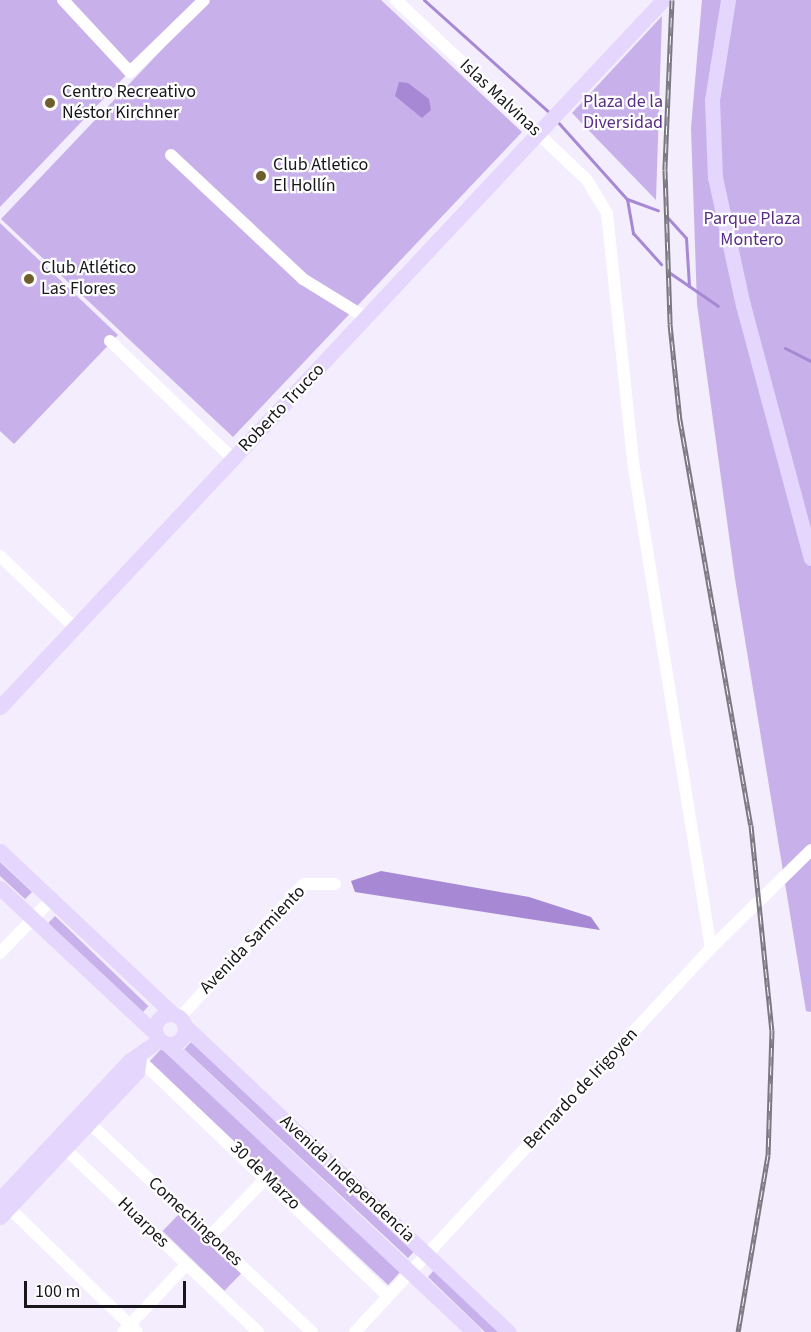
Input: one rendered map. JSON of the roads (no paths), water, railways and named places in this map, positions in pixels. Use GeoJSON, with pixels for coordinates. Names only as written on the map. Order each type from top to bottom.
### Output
{"type":"FeatureCollection","features":[{"type":"Feature","properties":{"kind":"main road","name":"Roberto Trucco"},"geometry":{"type":"LineString","coordinates":[[0,708],[233,459],[368,319],[663,0]]}},
{"type":"Feature","properties":{"kind":"main road"},"geometry":{"type":"LineString","coordinates":[[728,0],[712,100],[715,177],[811,558]]}},
{"type":"Feature","properties":{"kind":"main road","name":"Avenida Independencia"},"geometry":{"type":"LineString","coordinates":[[0,851],[509,1332]]}},
{"type":"Feature","properties":{"kind":"main road","name":"Avenida Independencia"},"geometry":{"type":"LineString","coordinates":[[0,888],[474,1332]]}},
{"type":"Feature","properties":{"kind":"main road"},"geometry":{"type":"LineString","coordinates":[[2,1204],[83,1118],[137,1072],[139,1059],[160,1039],[182,1038],[179,1019],[158,1020],[160,1039]]}},
{"type":"Feature","properties":{"kind":"street"},"geometry":{"type":"LineString","coordinates":[[63,0],[130,72],[204,0]]}},
{"type":"Feature","properties":{"kind":"street","name":"Islas Malvinas"},"geometry":{"type":"LineString","coordinates":[[396,0],[543,128],[600,199],[611,229],[615,314],[633,462],[711,948]]}},
{"type":"Feature","properties":{"kind":"street"},"geometry":{"type":"LineString","coordinates":[[171,155],[303,279],[368,319]]}},
{"type":"Feature","properties":{"kind":"street"},"geometry":{"type":"LineString","coordinates":[[110,341],[233,459]]}},
{"type":"Feature","properties":{"kind":"street"},"geometry":{"type":"LineString","coordinates":[[0,556],[75,628]]}},
{"type":"Feature","properties":{"kind":"street","name":"Bernardo de Irigoyen"},"geometry":{"type":"LineString","coordinates":[[355,1332],[711,948],[811,850]]}},
{"type":"Feature","properties":{"kind":"street","name":"Avenida Sarmiento"},"geometry":{"type":"LineString","coordinates":[[179,1019],[304,884],[335,884]]}},
{"type":"Feature","properties":{"kind":"street"},"geometry":{"type":"LineString","coordinates":[[0,953],[51,900]]}},
{"type":"Feature","properties":{"kind":"street","name":"30 de Marzo"},"geometry":{"type":"LineString","coordinates":[[139,1059],[267,1177],[388,1296]]}},
{"type":"Feature","properties":{"kind":"street","name":"Comechingones"},"geometry":{"type":"LineString","coordinates":[[83,1118],[312,1332]]}},
{"type":"Feature","properties":{"kind":"street","name":"Huarpes"},"geometry":{"type":"LineString","coordinates":[[59,1143],[258,1332]]}},
{"type":"Feature","properties":{"kind":"street"},"geometry":{"type":"LineString","coordinates":[[210,1236],[267,1177]]}},
{"type":"Feature","properties":{"kind":"street"},"geometry":{"type":"LineString","coordinates":[[2,1204],[130,1330],[186,1265]]}},
{"type":"Feature","properties":{"kind":"waterway"},"geometry":{"type":"LineString","coordinates":[[424,0],[550,113]]}},
{"type":"Feature","properties":{"kind":"waterway"},"geometry":{"type":"LineString","coordinates":[[556,120],[627,199],[633,233],[661,264]]}},
{"type":"Feature","properties":{"kind":"waterway"},"geometry":{"type":"LineString","coordinates":[[627,199],[658,210]]}},
{"type":"Feature","properties":{"kind":"waterway"},"geometry":{"type":"LineString","coordinates":[[668,218],[686,238],[689,286]]}},
{"type":"Feature","properties":{"kind":"waterway"},"geometry":{"type":"LineString","coordinates":[[670,273],[718,306]]}},
{"type":"Feature","properties":{"kind":"waterway"},"geometry":{"type":"LineString","coordinates":[[785,348],[811,361]]}},
{"type":"Feature","properties":{"kind":"railway"},"geometry":{"type":"LineString","coordinates":[[672,0],[665,170],[670,324],[680,420],[751,825],[772,1030],[768,1155],[738,1332]]}},
{"type":"Feature","properties":{"kind":"place","name":"Centro Recreativo Néstor Kirchner"},"geometry":{"type":"Point","coordinates":[50,103]}},
{"type":"Feature","properties":{"kind":"place","name":"Club Atletico El Hollín"},"geometry":{"type":"Point","coordinates":[261,176]}},
{"type":"Feature","properties":{"kind":"place","name":"Club Atlético Las Flores"},"geometry":{"type":"Point","coordinates":[29,279]}},
{"type":"Feature","properties":{"kind":"park label","name":"Plaza de la Diversidad"},"geometry":{"type":"Point","coordinates":[623,113]}},
{"type":"Feature","properties":{"kind":"park label","name":"Parque Plaza Montero"},"geometry":{"type":"Point","coordinates":[752,230]}}]}
